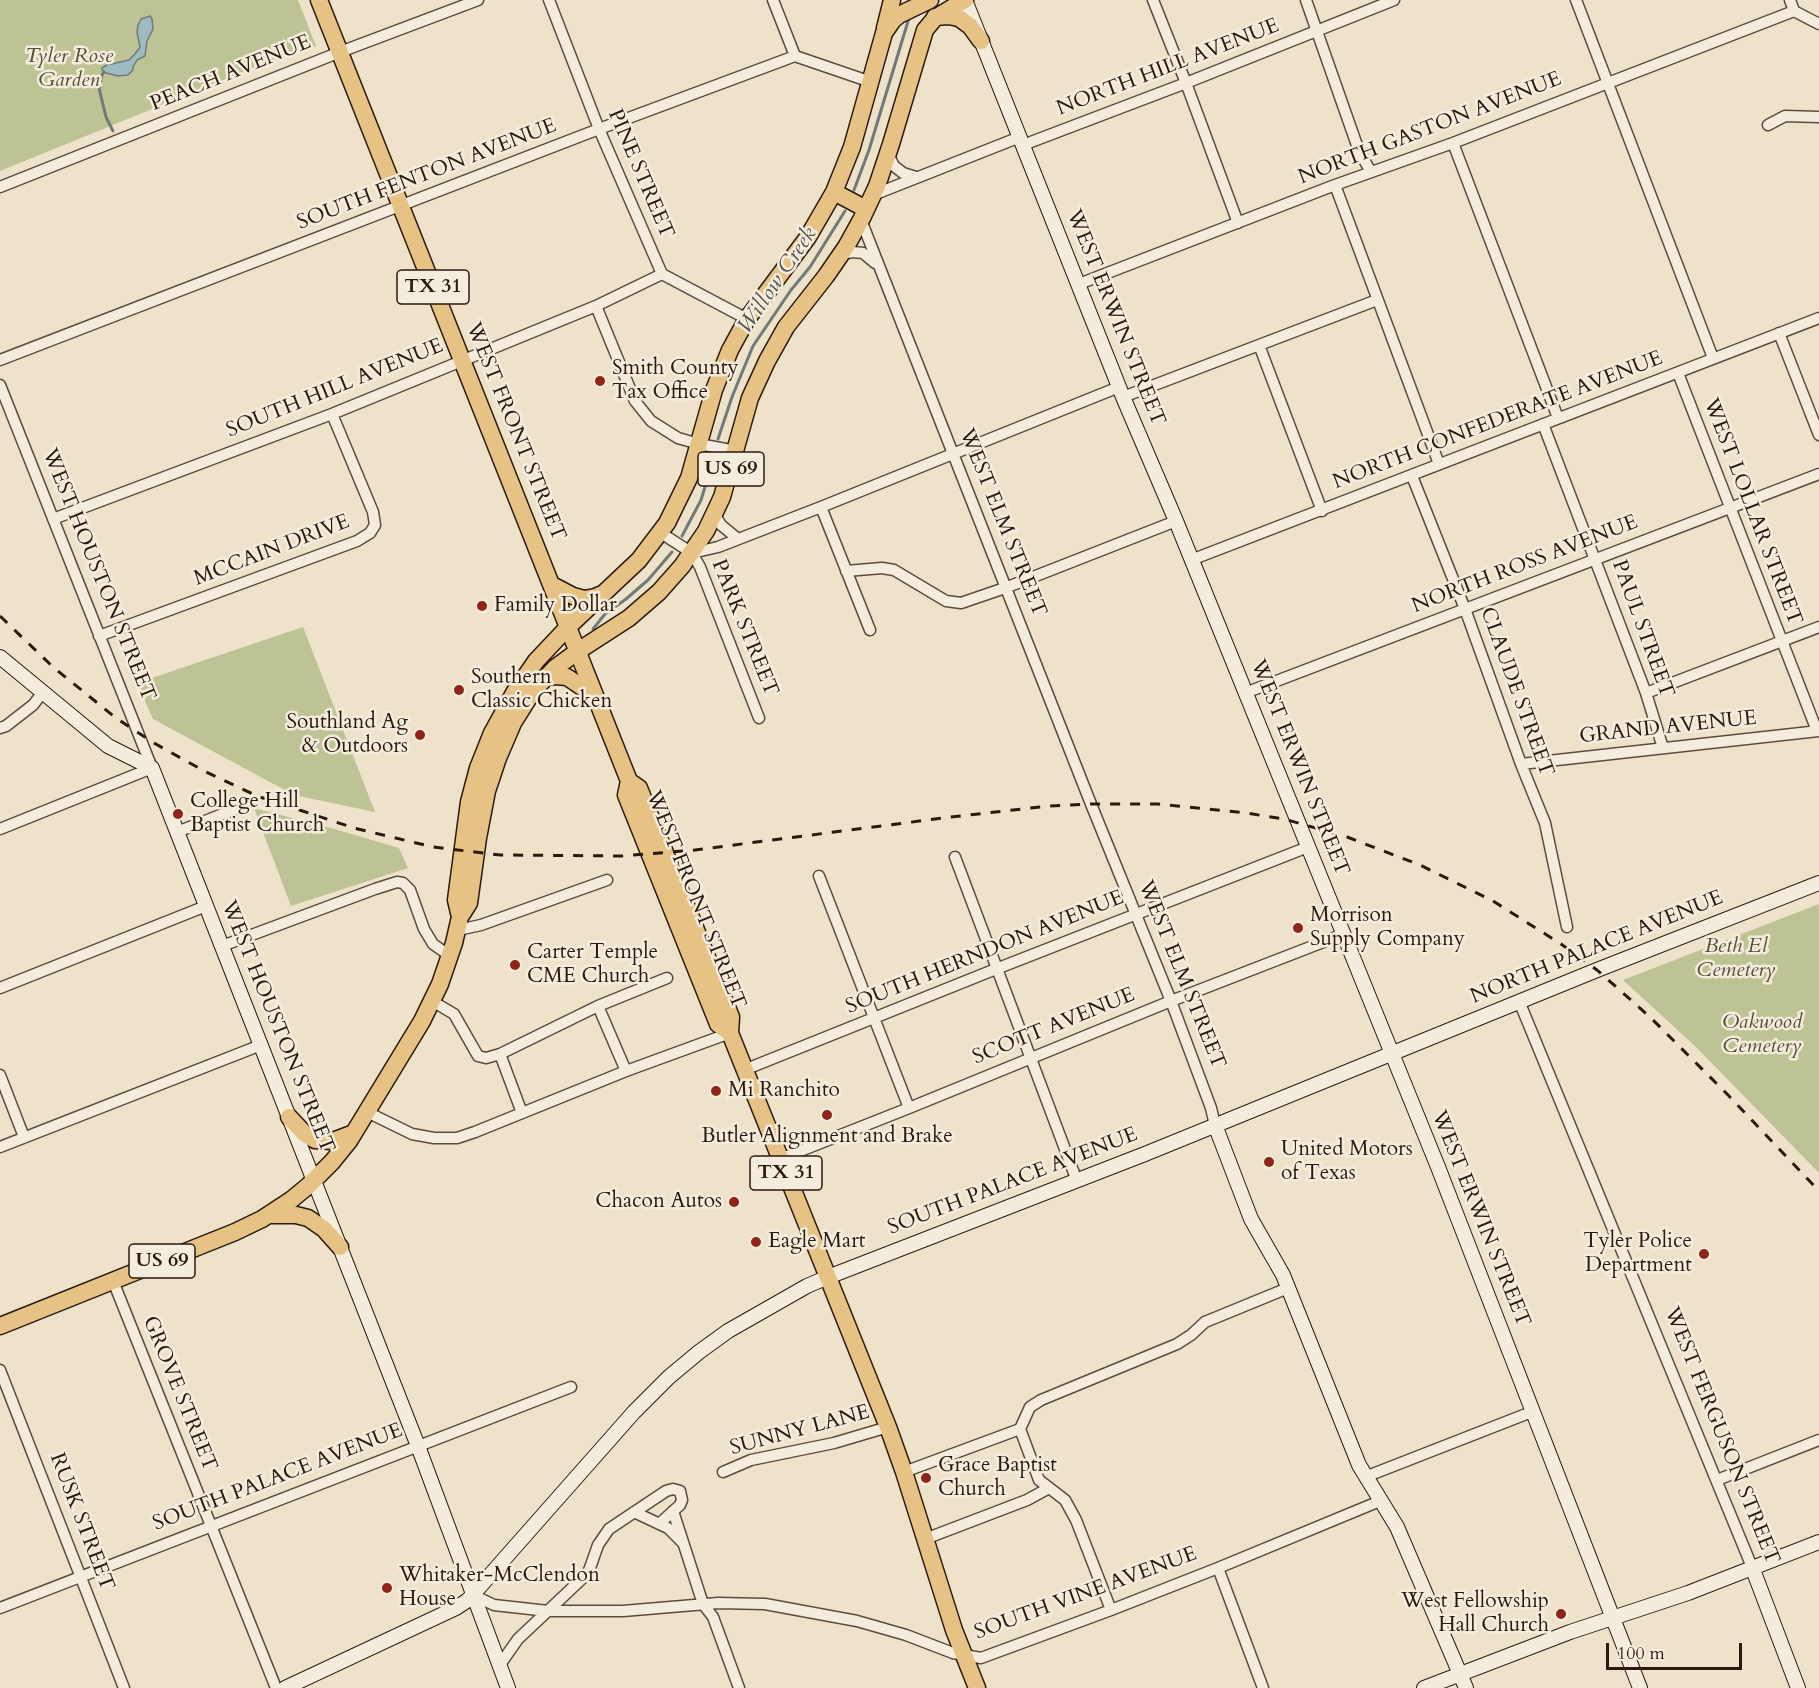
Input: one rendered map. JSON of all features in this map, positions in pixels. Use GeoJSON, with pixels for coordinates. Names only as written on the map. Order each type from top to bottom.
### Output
{"type":"FeatureCollection","features":[{"type":"Feature","properties":{"kind":"main road","name":"WEST FRONT STREET"},"geometry":{"type":"LineString","coordinates":[[319,0],[629,781],[626,795],[718,1024],[730,1033],[888,1427],[954,1630],[977,1688]]}},
{"type":"Feature","properties":{"kind":"main road"},"geometry":{"type":"LineString","coordinates":[[884,33],[892,0]]}},
{"type":"Feature","properties":{"kind":"main road"},"geometry":{"type":"LineString","coordinates":[[884,33],[899,15],[930,0]]}},
{"type":"Feature","properties":{"kind":"main road","name":"US 69"},"geometry":{"type":"LineString","coordinates":[[0,1326],[235,1232],[269,1215],[314,1180],[332,1162],[354,1133],[415,1033],[432,1001],[450,956],[459,923],[469,903],[480,823],[494,766],[513,723],[545,677],[561,663],[616,627],[645,604],[671,580],[692,553],[714,514],[727,482],[750,398],[771,352],[786,327],[841,254],[867,208],[888,154],[925,30],[935,18],[965,0]]}},
{"type":"Feature","properties":{"kind":"main road","name":"WEST ERWIN STREET"},"geometry":{"type":"LineString","coordinates":[[965,0],[1121,392],[1176,521],[1392,1053],[1534,1411],[1640,1688]]}},
{"type":"Feature","properties":{"kind":"main road"},"geometry":{"type":"LineString","coordinates":[[935,18],[948,16],[959,18],[970,26],[981,40]]}},
{"type":"Feature","properties":{"kind":"main road","name":"US 69"},"geometry":{"type":"LineString","coordinates":[[459,923],[456,900],[466,821],[473,786],[492,733],[514,693],[536,661],[569,626],[639,560],[661,533],[684,492],[718,380],[730,350],[747,319],[808,237],[834,192],[852,147],[884,33]]}},
{"type":"Feature","properties":{"kind":"main road"},"geometry":{"type":"LineString","coordinates":[[834,192],[867,208]]}},
{"type":"Feature","properties":{"kind":"main road"},"geometry":{"type":"LineString","coordinates":[[552,585],[584,599],[603,594]]}},
{"type":"Feature","properties":{"kind":"main road"},"geometry":{"type":"LineString","coordinates":[[0,657],[108,746],[152,768]]}},
{"type":"Feature","properties":{"kind":"main road"},"geometry":{"type":"LineString","coordinates":[[545,677],[567,678],[596,696]]}},
{"type":"Feature","properties":{"kind":"main road","name":"WEST HOUSTON STREET"},"geometry":{"type":"LineString","coordinates":[[152,768],[418,1446],[507,1688]]}},
{"type":"Feature","properties":{"kind":"main road","name":"NORTH PALACE AVENUE"},"geometry":{"type":"LineString","coordinates":[[1392,1053],[1819,883]]}},
{"type":"Feature","properties":{"kind":"main road","name":"SOUTH PALACE AVENUE"},"geometry":{"type":"LineString","coordinates":[[473,1595],[634,1413],[669,1377],[699,1352],[744,1321],[828,1277],[1077,1181],[1392,1053]]}},
{"type":"Feature","properties":{"kind":"main road"},"geometry":{"type":"LineString","coordinates":[[290,1117],[305,1134],[315,1140],[333,1141],[354,1133]]}},
{"type":"Feature","properties":{"kind":"main road","name":"WEST ELM STREET"},"geometry":{"type":"LineString","coordinates":[[1215,1125],[1251,1219],[1279,1267],[1288,1288],[1352,1450],[1365,1476],[1397,1527],[1466,1688]]}},
{"type":"Feature","properties":{"kind":"main road"},"geometry":{"type":"LineString","coordinates":[[269,1215],[296,1215],[308,1218],[324,1228],[340,1247]]}},
{"type":"Feature","properties":{"kind":"main road"},"geometry":{"type":"LineString","coordinates":[[1424,1688],[1612,1617],[1688,1593],[1819,1542]]}},
{"type":"Feature","properties":{"kind":"main road","name":"WEST FERGUSON STREET"},"geometry":{"type":"LineString","coordinates":[[1752,1568],[1798,1688]]}},
{"type":"Feature","properties":{"kind":"main road"},"geometry":{"type":"LineString","coordinates":[[285,1688],[456,1608],[473,1595]]}},
{"type":"Feature","properties":{"kind":"street","name":"PEACH AVENUE"},"geometry":{"type":"LineString","coordinates":[[0,187],[340,52],[478,0]]}},
{"type":"Feature","properties":{"kind":"street","name":"PINE STREET"},"geometry":{"type":"LineString","coordinates":[[549,0],[599,129],[662,274]]}},
{"type":"Feature","properties":{"kind":"street"},"geometry":{"type":"LineString","coordinates":[[773,0],[795,56],[871,82]]}},
{"type":"Feature","properties":{"kind":"street"},"geometry":{"type":"LineString","coordinates":[[1153,0],[1238,223]]}},
{"type":"Feature","properties":{"kind":"street"},"geometry":{"type":"LineString","coordinates":[[1306,0],[1359,151],[1371,172]]}},
{"type":"Feature","properties":{"kind":"street","name":"NORTH HILL AVENUE"},"geometry":{"type":"LineString","coordinates":[[1021,141],[1186,83],[1394,0]]}},
{"type":"Feature","properties":{"kind":"street"},"geometry":{"type":"LineString","coordinates":[[1576,0],[1713,358]]}},
{"type":"Feature","properties":{"kind":"street"},"geometry":{"type":"LineString","coordinates":[[1790,0],[1794,11],[1819,24]]}},
{"type":"Feature","properties":{"kind":"street","name":"NORTH GASTON AVENUE"},"geometry":{"type":"LineString","coordinates":[[1079,284],[1794,11]]}},
{"type":"Feature","properties":{"kind":"street","name":"SOUTH FENTON AVENUE"},"geometry":{"type":"LineString","coordinates":[[0,360],[599,129],[795,56]]}},
{"type":"Feature","properties":{"kind":"street"},"geometry":{"type":"LineString","coordinates":[[1768,125],[1785,116],[1819,117]]}},
{"type":"Feature","properties":{"kind":"street"},"geometry":{"type":"LineString","coordinates":[[867,208],[916,177],[1021,141]]}},
{"type":"Feature","properties":{"kind":"street"},"geometry":{"type":"LineString","coordinates":[[1453,143],[1558,418]]}},
{"type":"Feature","properties":{"kind":"street"},"geometry":{"type":"LineString","coordinates":[[888,154],[896,167],[909,176],[916,177]]}},
{"type":"Feature","properties":{"kind":"street"},"geometry":{"type":"LineString","coordinates":[[1335,185],[1439,464]]}},
{"type":"Feature","properties":{"kind":"street","name":"WEST ELM STREET"},"geometry":{"type":"LineString","coordinates":[[867,208],[879,267],[1171,1001],[1211,1108],[1215,1125]]}},
{"type":"Feature","properties":{"kind":"street"},"geometry":{"type":"LineString","coordinates":[[841,254],[863,253],[879,267]]}},
{"type":"Feature","properties":{"kind":"street"},"geometry":{"type":"LineString","coordinates":[[662,274],[747,319]]}},
{"type":"Feature","properties":{"kind":"street","name":"SOUTH HILL AVENUE"},"geometry":{"type":"LineString","coordinates":[[53,519],[332,414],[596,306],[662,274]]}},
{"type":"Feature","properties":{"kind":"street"},"geometry":{"type":"LineString","coordinates":[[692,553],[718,547],[952,454],[1121,392],[1259,345],[1377,300]]}},
{"type":"Feature","properties":{"kind":"street"},"geometry":{"type":"LineString","coordinates":[[596,306],[630,390],[642,412],[660,428],[678,438],[736,451]]}},
{"type":"Feature","properties":{"kind":"street","name":"NORTH CONFEDERATE AVENUE"},"geometry":{"type":"LineString","coordinates":[[1191,560],[1819,318]]}},
{"type":"Feature","properties":{"kind":"street"},"geometry":{"type":"LineString","coordinates":[[1779,333],[1819,435]]}},
{"type":"Feature","properties":{"kind":"street"},"geometry":{"type":"LineString","coordinates":[[1259,345],[1322,510]]}},
{"type":"Feature","properties":{"kind":"street","name":"WEST LOLLAR STREET"},"geometry":{"type":"LineString","coordinates":[[1678,372],[1781,642],[1818,731]]}},
{"type":"Feature","properties":{"kind":"street","name":"WEST HOUSTON STREET"},"geometry":{"type":"LineString","coordinates":[[0,385],[152,768]]}},
{"type":"Feature","properties":{"kind":"street","name":"MCCAIN DRIVE"},"geometry":{"type":"LineString","coordinates":[[99,636],[357,541],[370,533],[375,525],[374,512],[332,414]]}},
{"type":"Feature","properties":{"kind":"street","name":"PAUL STREET"},"geometry":{"type":"LineString","coordinates":[[1543,424],[1646,693],[1663,748]]}},
{"type":"Feature","properties":{"kind":"street","name":"NORTH ROSS AVENUE"},"geometry":{"type":"LineString","coordinates":[[1245,693],[1819,474]]}},
{"type":"Feature","properties":{"kind":"street","name":"CLAUDE STREET"},"geometry":{"type":"LineString","coordinates":[[1412,476],[1465,609],[1545,824],[1567,927]]}},
{"type":"Feature","properties":{"kind":"street"},"geometry":{"type":"LineString","coordinates":[[821,507],[870,630]]}},
{"type":"Feature","properties":{"kind":"street"},"geometry":{"type":"LineString","coordinates":[[714,514],[721,525],[738,539]]}},
{"type":"Feature","properties":{"kind":"street"},"geometry":{"type":"LineString","coordinates":[[846,571],[882,568],[894,570],[946,601],[961,603],[1176,521]]}},
{"type":"Feature","properties":{"kind":"street","name":"PARK STREET"},"geometry":{"type":"LineString","coordinates":[[661,533],[692,553],[700,567],[759,718]]}},
{"type":"Feature","properties":{"kind":"street"},"geometry":{"type":"LineString","coordinates":[[1646,693],[1819,627]]}},
{"type":"Feature","properties":{"kind":"street"},"geometry":{"type":"LineString","coordinates":[[0,728],[33,705],[43,692]]}},
{"type":"Feature","properties":{"kind":"street","name":"GRAND AVENUE"},"geometry":{"type":"LineString","coordinates":[[1521,764],[1818,731]]}},
{"type":"Feature","properties":{"kind":"street"},"geometry":{"type":"LineString","coordinates":[[0,829],[152,768]]}},
{"type":"Feature","properties":{"kind":"street"},"geometry":{"type":"LineString","coordinates":[[177,832],[246,805]]}},
{"type":"Feature","properties":{"kind":"street","name":"SOUTH HERNDON AVENUE"},"geometry":{"type":"LineString","coordinates":[[744,1070],[1308,846]]}},
{"type":"Feature","properties":{"kind":"street"},"geometry":{"type":"LineString","coordinates":[[955,857],[1077,1181]]}},
{"type":"Feature","properties":{"kind":"street"},"geometry":{"type":"LineString","coordinates":[[819,876],[909,1108]]}},
{"type":"Feature","properties":{"kind":"street"},"geometry":{"type":"LineString","coordinates":[[459,923],[481,925],[607,880]]}},
{"type":"Feature","properties":{"kind":"street"},"geometry":{"type":"LineString","coordinates":[[222,946],[397,882],[403,883],[410,890],[427,934],[438,949],[450,956]]}},
{"type":"Feature","properties":{"kind":"street"},"geometry":{"type":"LineString","coordinates":[[0,988],[206,906]]}},
{"type":"Feature","properties":{"kind":"street","name":"SCOTT AVENUE"},"geometry":{"type":"LineString","coordinates":[[780,1158],[1344,934]]}},
{"type":"Feature","properties":{"kind":"street"},"geometry":{"type":"LineString","coordinates":[[432,1001],[454,1014],[478,1056],[486,1058],[500,1054],[598,1006],[667,978]]}},
{"type":"Feature","properties":{"kind":"street","name":"WEST FERGUSON STREET"},"geometry":{"type":"LineString","coordinates":[[1520,1001],[1752,1568]]}},
{"type":"Feature","properties":{"kind":"street"},"geometry":{"type":"LineString","coordinates":[[598,1006],[626,1071]]}},
{"type":"Feature","properties":{"kind":"street"},"geometry":{"type":"LineString","coordinates":[[367,1113],[405,1132],[420,1136],[439,1138],[462,1136],[626,1071],[730,1033]]}},
{"type":"Feature","properties":{"kind":"street"},"geometry":{"type":"LineString","coordinates":[[0,1147],[261,1045]]}},
{"type":"Feature","properties":{"kind":"street"},"geometry":{"type":"LineString","coordinates":[[500,1054],[522,1113]]}},
{"type":"Feature","properties":{"kind":"street"},"geometry":{"type":"LineString","coordinates":[[0,1075],[24,1137]]}},
{"type":"Feature","properties":{"kind":"street","name":"GROVE STREET"},"geometry":{"type":"LineString","coordinates":[[113,1281],[276,1688]]}},
{"type":"Feature","properties":{"kind":"street"},"geometry":{"type":"LineString","coordinates":[[1111,1610],[1076,1520],[1065,1500],[1039,1480],[1020,1429],[1030,1407],[1041,1400],[1178,1344],[1205,1322],[1288,1288]]}},
{"type":"Feature","properties":{"kind":"street","name":"RUSK STREET"},"geometry":{"type":"LineString","coordinates":[[0,1370],[124,1688]]}},
{"type":"Feature","properties":{"kind":"street","name":"SOUTH PALACE AVENUE"},"geometry":{"type":"LineString","coordinates":[[0,1608],[571,1387]]}},
{"type":"Feature","properties":{"kind":"street"},"geometry":{"type":"LineString","coordinates":[[1365,1476],[1534,1411]]}},
{"type":"Feature","properties":{"kind":"street","name":"SUNNY LANE"},"geometry":{"type":"LineString","coordinates":[[723,1472],[751,1460],[834,1443],[888,1427]]}},
{"type":"Feature","properties":{"kind":"street"},"geometry":{"type":"LineString","coordinates":[[904,1472],[1020,1429]]}},
{"type":"Feature","properties":{"kind":"street"},"geometry":{"type":"LineString","coordinates":[[1717,1480],[1819,1440]]}},
{"type":"Feature","properties":{"kind":"street"},"geometry":{"type":"LineString","coordinates":[[925,1539],[1027,1500],[1049,1488]]}},
{"type":"Feature","properties":{"kind":"street"},"geometry":{"type":"LineString","coordinates":[[499,1666],[518,1639],[587,1574],[601,1539],[609,1529],[666,1491],[673,1489],[680,1491],[682,1500],[674,1511],[659,1524]]}},
{"type":"Feature","properties":{"kind":"street","name":"SOUTH VINE AVENUE"},"geometry":{"type":"LineString","coordinates":[[473,1595],[494,1605],[548,1611],[623,1611],[703,1604],[752,1603],[857,1621],[975,1658],[988,1656],[1111,1610],[1380,1501]]}},
{"type":"Feature","properties":{"kind":"street"},"geometry":{"type":"LineString","coordinates":[[674,1511],[703,1604],[713,1617],[739,1688]]}},
{"type":"Feature","properties":{"kind":"street"},"geometry":{"type":"LineString","coordinates":[[634,1512],[674,1532],[684,1545]]}},
{"type":"Feature","properties":{"kind":"street"},"geometry":{"type":"LineString","coordinates":[[1218,1568],[1263,1688]]}},
{"type":"Feature","properties":{"kind":"green space","name":"Tyler Rose Garden"},"geometry":{"type":"Polygon","coordinates":[[[0,0],[298,0],[316,46],[270,61],[0,171],[0,0]]]}},
{"type":"Feature","properties":{"kind":"green space"},"geometry":{"type":"Polygon","coordinates":[[[303,627],[375,812],[294,795],[153,719],[137,683],[303,627]]]}},
{"type":"Feature","properties":{"kind":"green space"},"geometry":{"type":"Polygon","coordinates":[[[254,808],[399,848],[408,868],[291,906],[254,808]]]}},
{"type":"Feature","properties":{"kind":"green space","name":"Oakwood Cemetery"},"geometry":{"type":"Polygon","coordinates":[[[1819,904],[1819,1173],[1696,1047],[1623,980],[1819,904]]]}},
{"type":"Feature","properties":{"kind":"water"},"geometry":{"type":"Polygon","coordinates":[[[150,16],[153,29],[147,41],[145,56],[137,60],[133,70],[128,75],[118,76],[102,70],[107,65],[129,60],[135,54],[140,47],[138,25],[141,19],[150,16]]]}},
{"type":"Feature","properties":{"kind":"waterway","name":"Willow Creek"},"geometry":{"type":"LineString","coordinates":[[854,190],[869,150],[909,18]]}},
{"type":"Feature","properties":{"kind":"waterway"},"geometry":{"type":"LineString","coordinates":[[104,72],[99,88],[106,117],[113,131]]}},
{"type":"Feature","properties":{"kind":"waterway","name":"Willow Creek"},"geometry":{"type":"LineString","coordinates":[[718,439],[753,346],[791,290],[810,267],[845,211]]}},
{"type":"Feature","properties":{"kind":"waterway","name":"Willow Creek"},"geometry":{"type":"LineString","coordinates":[[682,536],[701,500],[714,458]]}},
{"type":"Feature","properties":{"kind":"waterway","name":"Willow Creek"},"geometry":{"type":"LineString","coordinates":[[593,629],[605,614],[648,580],[672,552]]}},
{"type":"Feature","properties":{"kind":"railway"},"geometry":{"type":"LineString","coordinates":[[0,616],[53,667],[116,718],[154,743],[206,772],[257,796],[354,828],[433,847],[500,855],[622,856],[695,850],[1048,806],[1091,804],[1158,804],[1246,813],[1284,819],[1347,837],[1420,865],[1493,901],[1597,970],[1650,1017],[1819,1191]]}},
{"type":"Feature","properties":{"kind":"place","name":"Smith County Tax Office"},"geometry":{"type":"Point","coordinates":[600,381]}},
{"type":"Feature","properties":{"kind":"place","name":"Family Dollar"},"geometry":{"type":"Point","coordinates":[482,606]}},
{"type":"Feature","properties":{"kind":"place","name":"Southern Classic Chicken"},"geometry":{"type":"Point","coordinates":[459,690]}},
{"type":"Feature","properties":{"kind":"place","name":"Southland Ag & Outdoors"},"geometry":{"type":"Point","coordinates":[420,735]}},
{"type":"Feature","properties":{"kind":"place","name":"College Hill Baptist Church"},"geometry":{"type":"Point","coordinates":[178,814]}},
{"type":"Feature","properties":{"kind":"place","name":"Morrison Supply Company"},"geometry":{"type":"Point","coordinates":[1298,928]}},
{"type":"Feature","properties":{"kind":"place","name":"Carter Temple CME Church"},"geometry":{"type":"Point","coordinates":[515,965]}},
{"type":"Feature","properties":{"kind":"place","name":"Mi Ranchito"},"geometry":{"type":"Point","coordinates":[716,1091]}},
{"type":"Feature","properties":{"kind":"place","name":"Butler Alignment and Brake"},"geometry":{"type":"Point","coordinates":[827,1115]}},
{"type":"Feature","properties":{"kind":"place","name":"United Motors of Texas"},"geometry":{"type":"Point","coordinates":[1269,1162]}},
{"type":"Feature","properties":{"kind":"place","name":"Chacon Autos"},"geometry":{"type":"Point","coordinates":[734,1202]}},
{"type":"Feature","properties":{"kind":"place","name":"Eagle Mart"},"geometry":{"type":"Point","coordinates":[756,1242]}},
{"type":"Feature","properties":{"kind":"place","name":"Tyler Police Department"},"geometry":{"type":"Point","coordinates":[1704,1254]}},
{"type":"Feature","properties":{"kind":"place","name":"Grace Baptist Church"},"geometry":{"type":"Point","coordinates":[926,1478]}},
{"type":"Feature","properties":{"kind":"place","name":"Whitaker-McClendon House"},"geometry":{"type":"Point","coordinates":[387,1588]}},
{"type":"Feature","properties":{"kind":"place","name":"West Fellowship Hall Church"},"geometry":{"type":"Point","coordinates":[1561,1614]}},
{"type":"Feature","properties":{"kind":"park label","name":"Beth El Cemetery"},"geometry":{"type":"Point","coordinates":[1736,959]}}]}
